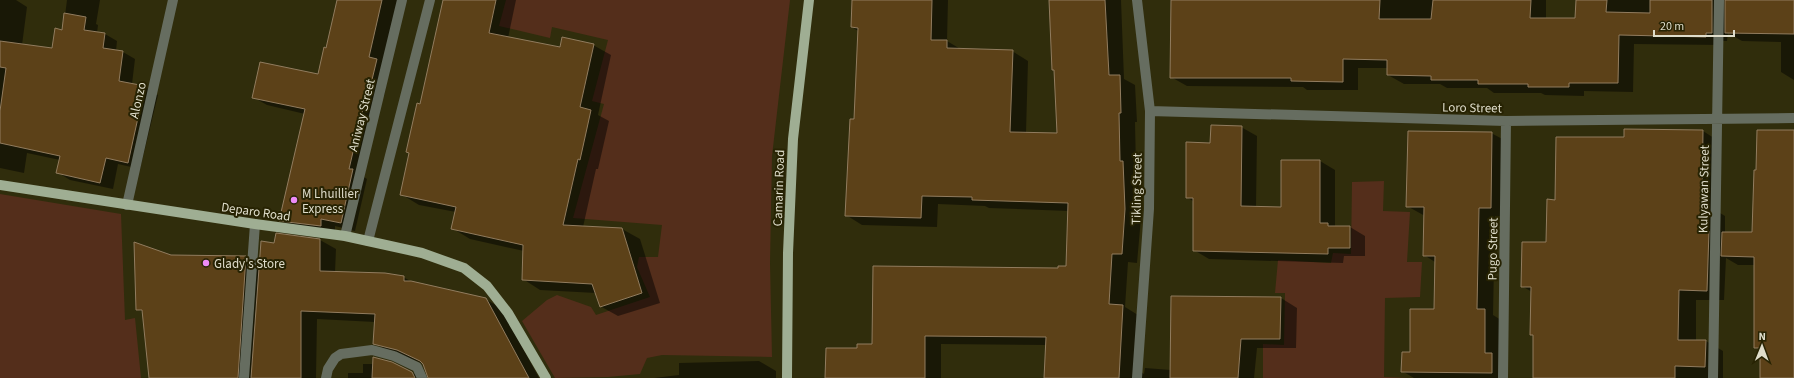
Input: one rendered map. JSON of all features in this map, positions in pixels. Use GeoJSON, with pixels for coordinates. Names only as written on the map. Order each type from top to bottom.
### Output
{"type":"FeatureCollection","features":[{"type":"Feature","properties":{"kind":"main road","name":"Camarin Road"},"geometry":{"type":"LineString","coordinates":[[787,378],[788,253],[793,139],[809,0]]}},
{"type":"Feature","properties":{"kind":"main road","name":"Deparo Road"},"geometry":{"type":"LineString","coordinates":[[0,185],[255,224],[345,236],[422,253],[464,268],[487,286],[508,313],[546,378]]}},
{"type":"Feature","properties":{"kind":"street","name":"Alonzo"},"geometry":{"type":"LineString","coordinates":[[127,205],[173,0]]}},
{"type":"Feature","properties":{"kind":"street","name":"Aniway Street"},"geometry":{"type":"LineString","coordinates":[[345,236],[402,0]]}},
{"type":"Feature","properties":{"kind":"street"},"geometry":{"type":"LineString","coordinates":[[368,241],[430,0]]}},
{"type":"Feature","properties":{"kind":"street","name":"Tikling Street"},"geometry":{"type":"LineString","coordinates":[[1137,0],[1150,111],[1149,209],[1137,378]]}},
{"type":"Feature","properties":{"kind":"street","name":"Kulyawan Street"},"geometry":{"type":"LineString","coordinates":[[1713,378],[1719,0]]}},
{"type":"Feature","properties":{"kind":"street","name":"Loro Street"},"geometry":{"type":"LineString","coordinates":[[1150,111],[1506,121],[1794,118]]}},
{"type":"Feature","properties":{"kind":"street","name":"Pugo Street"},"geometry":{"type":"LineString","coordinates":[[1503,378],[1506,121]]}},
{"type":"Feature","properties":{"kind":"street"},"geometry":{"type":"LineString","coordinates":[[244,378],[255,224]]}},
{"type":"Feature","properties":{"kind":"street"},"geometry":{"type":"LineString","coordinates":[[326,378],[328,369],[334,358],[341,354],[372,350],[394,356],[417,367],[422,378]]}},
{"type":"Feature","properties":{"kind":"shaded area"},"geometry":{"type":"Polygon","coordinates":[[[506,0],[790,0],[772,156],[770,263],[772,357],[662,355],[647,358],[640,374],[608,377],[555,378],[522,321],[547,300],[557,295],[591,307],[596,315],[650,297],[637,267],[639,257],[658,257],[662,225],[573,218],[604,104],[592,101],[608,40],[552,27],[550,38],[499,26],[506,0]]]}},
{"type":"Feature","properties":{"kind":"shaded area"},"geometry":{"type":"Polygon","coordinates":[[[1384,181],[1383,211],[1410,212],[1407,262],[1422,262],[1420,297],[1385,298],[1384,377],[1408,378],[1263,378],[1263,344],[1284,345],[1285,293],[1275,293],[1278,260],[1331,263],[1333,253],[1351,254],[1352,182],[1384,181]]]}},
{"type":"Feature","properties":{"kind":"shaded area"},"geometry":{"type":"Polygon","coordinates":[[[0,194],[121,214],[125,320],[135,318],[141,378],[0,378],[0,194]]]}},
{"type":"Feature","properties":{"kind":"building"},"geometry":{"type":"Polygon","coordinates":[[[337,0],[382,0],[369,57],[377,59],[370,88],[368,88],[349,169],[353,169],[341,223],[321,219],[321,226],[279,221],[305,109],[252,98],[260,62],[318,74],[324,47],[326,48],[337,0]]]}},
{"type":"Feature","properties":{"kind":"building"},"geometry":{"type":"Polygon","coordinates":[[[443,0],[496,0],[489,33],[560,47],[562,37],[594,44],[580,107],[591,110],[563,225],[622,228],[642,293],[600,307],[592,284],[522,280],[523,245],[451,229],[456,207],[400,195],[409,153],[406,152],[417,103],[420,104],[443,0]]]}},
{"type":"Feature","properties":{"kind":"building"},"geometry":{"type":"Polygon","coordinates":[[[852,0],[932,0],[931,40],[947,40],[947,48],[1013,50],[1010,132],[1057,133],[1054,70],[1052,70],[1049,0],[1105,0],[1109,75],[1120,75],[1120,161],[1123,161],[1125,209],[1122,254],[1112,254],[1109,304],[1123,305],[1119,378],[1044,378],[1046,337],[925,336],[925,378],[825,378],[826,348],[857,348],[857,344],[872,344],[873,266],[1058,268],[1058,266],[1066,266],[1068,203],[972,200],[972,197],[922,196],[921,218],[845,216],[850,119],[854,119],[858,28],[851,27],[852,0]]]}},
{"type":"Feature","properties":{"kind":"building"},"geometry":{"type":"Polygon","coordinates":[[[1171,0],[1380,0],[1379,19],[1431,19],[1433,0],[1531,0],[1530,18],[1575,18],[1576,0],[1607,0],[1606,12],[1650,13],[1650,0],[1712,0],[1712,33],[1706,33],[1706,37],[1619,35],[1618,83],[1569,83],[1569,87],[1528,87],[1528,84],[1478,84],[1478,80],[1431,80],[1431,76],[1387,75],[1387,60],[1343,59],[1343,82],[1291,81],[1291,78],[1170,78],[1171,0]]]}},
{"type":"Feature","properties":{"kind":"building"},"geometry":{"type":"Polygon","coordinates":[[[1725,0],[1794,0],[1794,34],[1725,33],[1725,0]]]}},
{"type":"Feature","properties":{"kind":"building"},"geometry":{"type":"Polygon","coordinates":[[[64,13],[86,17],[84,30],[105,33],[103,48],[123,51],[119,81],[145,86],[128,163],[106,158],[100,183],[56,173],[60,156],[0,143],[0,111],[6,68],[0,67],[0,41],[52,48],[55,28],[62,30],[64,13]]]}},
{"type":"Feature","properties":{"kind":"building"},"geometry":{"type":"Polygon","coordinates":[[[1211,125],[1242,126],[1241,206],[1281,207],[1281,160],[1320,160],[1320,223],[1328,223],[1328,226],[1350,226],[1350,248],[1328,248],[1328,254],[1193,251],[1193,198],[1186,198],[1186,142],[1210,143],[1211,125]]]}},
{"type":"Feature","properties":{"kind":"building"},"geometry":{"type":"Polygon","coordinates":[[[1624,129],[1703,130],[1702,205],[1707,205],[1707,231],[1709,231],[1707,291],[1679,290],[1678,340],[1706,340],[1705,367],[1675,366],[1675,378],[1533,378],[1533,335],[1530,335],[1531,287],[1521,287],[1522,242],[1546,242],[1547,199],[1555,200],[1556,137],[1624,137],[1624,129]]]}},
{"type":"Feature","properties":{"kind":"building"},"geometry":{"type":"Polygon","coordinates":[[[1757,130],[1794,130],[1794,378],[1760,378],[1760,348],[1754,348],[1754,257],[1721,256],[1722,232],[1752,232],[1757,130]]]}},
{"type":"Feature","properties":{"kind":"building"},"geometry":{"type":"Polygon","coordinates":[[[1408,131],[1492,132],[1491,208],[1479,208],[1477,309],[1485,309],[1485,353],[1492,353],[1492,373],[1401,372],[1402,352],[1410,352],[1410,309],[1434,309],[1435,256],[1423,256],[1424,207],[1406,207],[1408,131]]]}},
{"type":"Feature","properties":{"kind":"building"},"geometry":{"type":"Polygon","coordinates":[[[276,233],[320,239],[320,271],[385,273],[404,276],[404,281],[411,281],[486,298],[529,378],[428,378],[423,364],[420,361],[397,350],[373,344],[375,314],[301,311],[301,378],[251,378],[261,241],[274,243],[276,233]]]}},
{"type":"Feature","properties":{"kind":"building"},"geometry":{"type":"Polygon","coordinates":[[[134,242],[171,255],[246,256],[238,378],[149,378],[142,310],[136,310],[134,242]]]}},
{"type":"Feature","properties":{"kind":"building"},"geometry":{"type":"Polygon","coordinates":[[[1171,296],[1281,297],[1280,339],[1241,339],[1238,378],[1170,378],[1171,296]]]}},
{"type":"Feature","properties":{"kind":"building"},"geometry":{"type":"Polygon","coordinates":[[[373,357],[392,362],[412,372],[415,378],[372,378],[373,357]]]}},
{"type":"Feature","properties":{"kind":"place","name":"M Lhuillier Express"},"geometry":{"type":"Point","coordinates":[294,200]}},
{"type":"Feature","properties":{"kind":"place","name":"Glady's Store"},"geometry":{"type":"Point","coordinates":[206,263]}}]}
